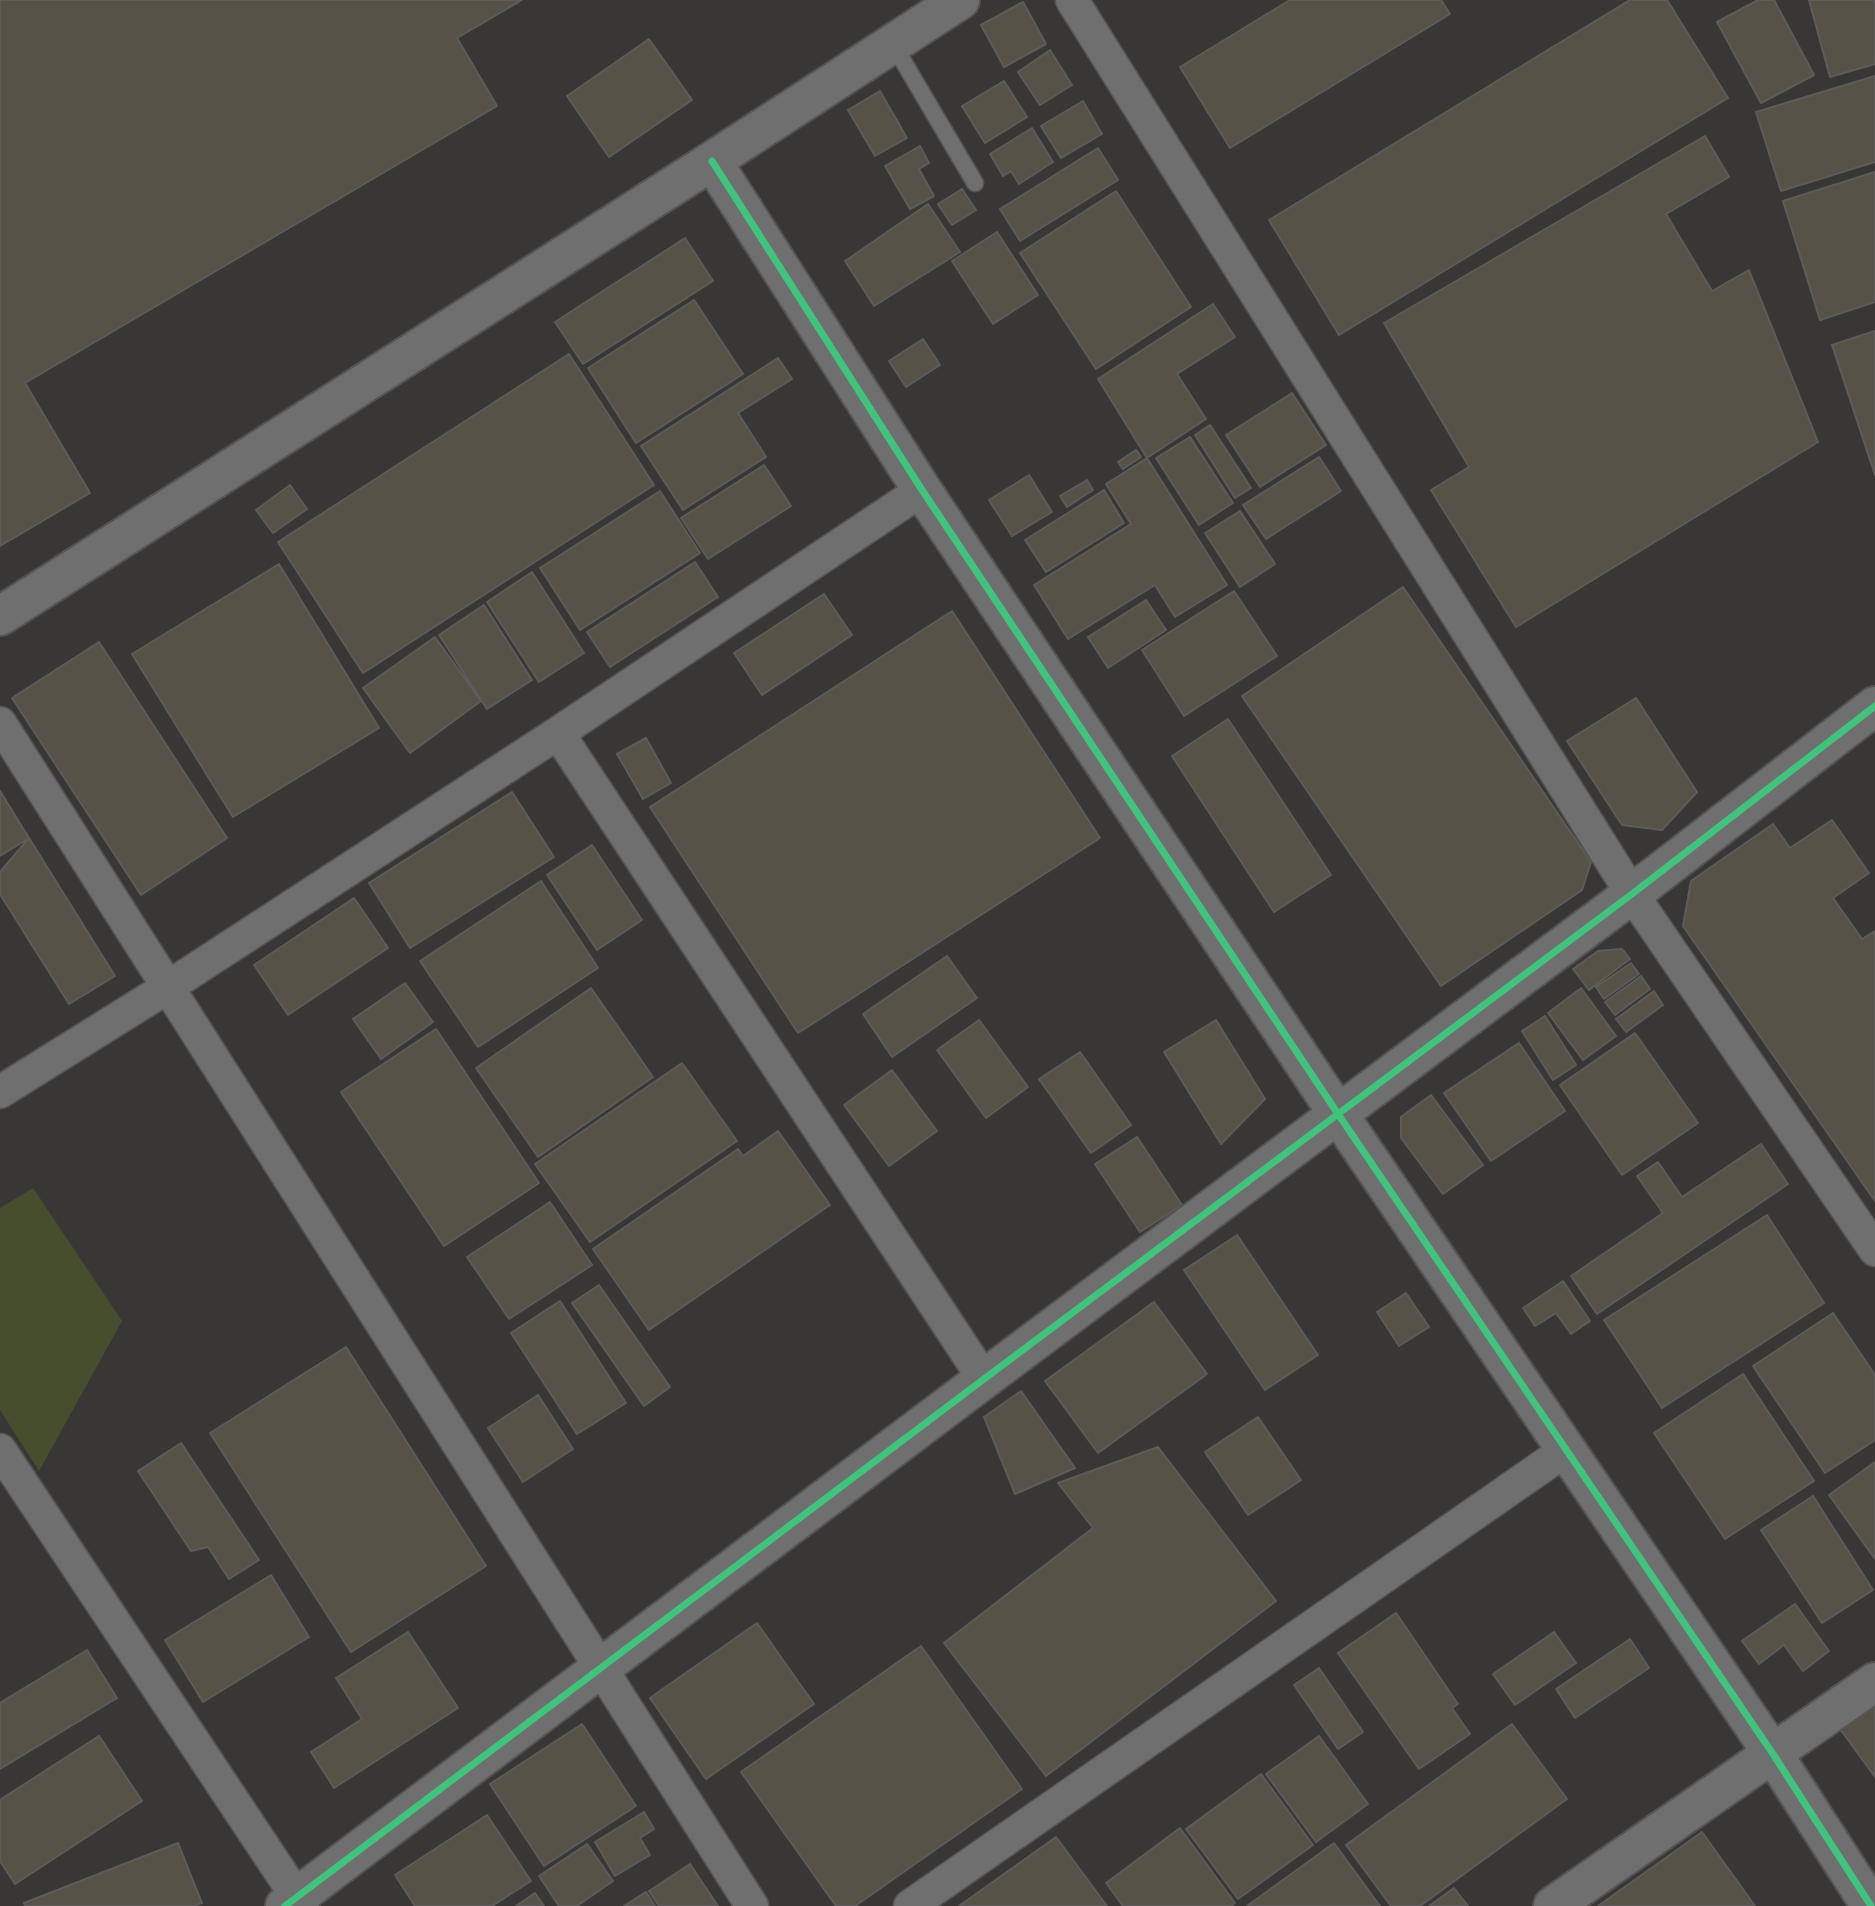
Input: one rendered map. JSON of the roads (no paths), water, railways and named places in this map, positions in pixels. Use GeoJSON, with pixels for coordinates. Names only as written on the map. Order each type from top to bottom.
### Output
{"type":"FeatureCollection","features":[{"type":"Feature","properties":{"kind":"street"},"geometry":{"type":"LineString","coordinates":[[0,616],[960,0]]}},
{"type":"Feature","properties":{"kind":"street"},"geometry":{"type":"LineString","coordinates":[[1072,0],[1632,894],[1875,1250]]}},
{"type":"Feature","properties":{"kind":"street"},"geometry":{"type":"LineString","coordinates":[[712,161],[922,490],[1338,1114],[1773,1754],[1871,1906]]}},
{"type":"Feature","properties":{"kind":"street"},"geometry":{"type":"LineString","coordinates":[[0,1092],[168,987],[558,733],[922,490]]}},
{"type":"Feature","properties":{"kind":"street"},"geometry":{"type":"LineString","coordinates":[[0,1450],[295,1903],[600,1668],[1632,894],[1875,706]]}},
{"type":"Feature","properties":{"kind":"street"},"geometry":{"type":"LineString","coordinates":[[0,723],[752,1906]]}},
{"type":"Feature","properties":{"kind":"street"},"geometry":{"type":"LineString","coordinates":[[558,733],[984,1379]]}},
{"type":"Feature","properties":{"kind":"street"},"geometry":{"type":"LineString","coordinates":[[910,1906],[1566,1450]]}},
{"type":"Feature","properties":{"kind":"street"},"geometry":{"type":"LineString","coordinates":[[1553,1906],[1875,1682]]}},
{"type":"Feature","properties":{"kind":"lane"},"geometry":{"type":"LineString","coordinates":[[893,44],[975,183]]}}]}
